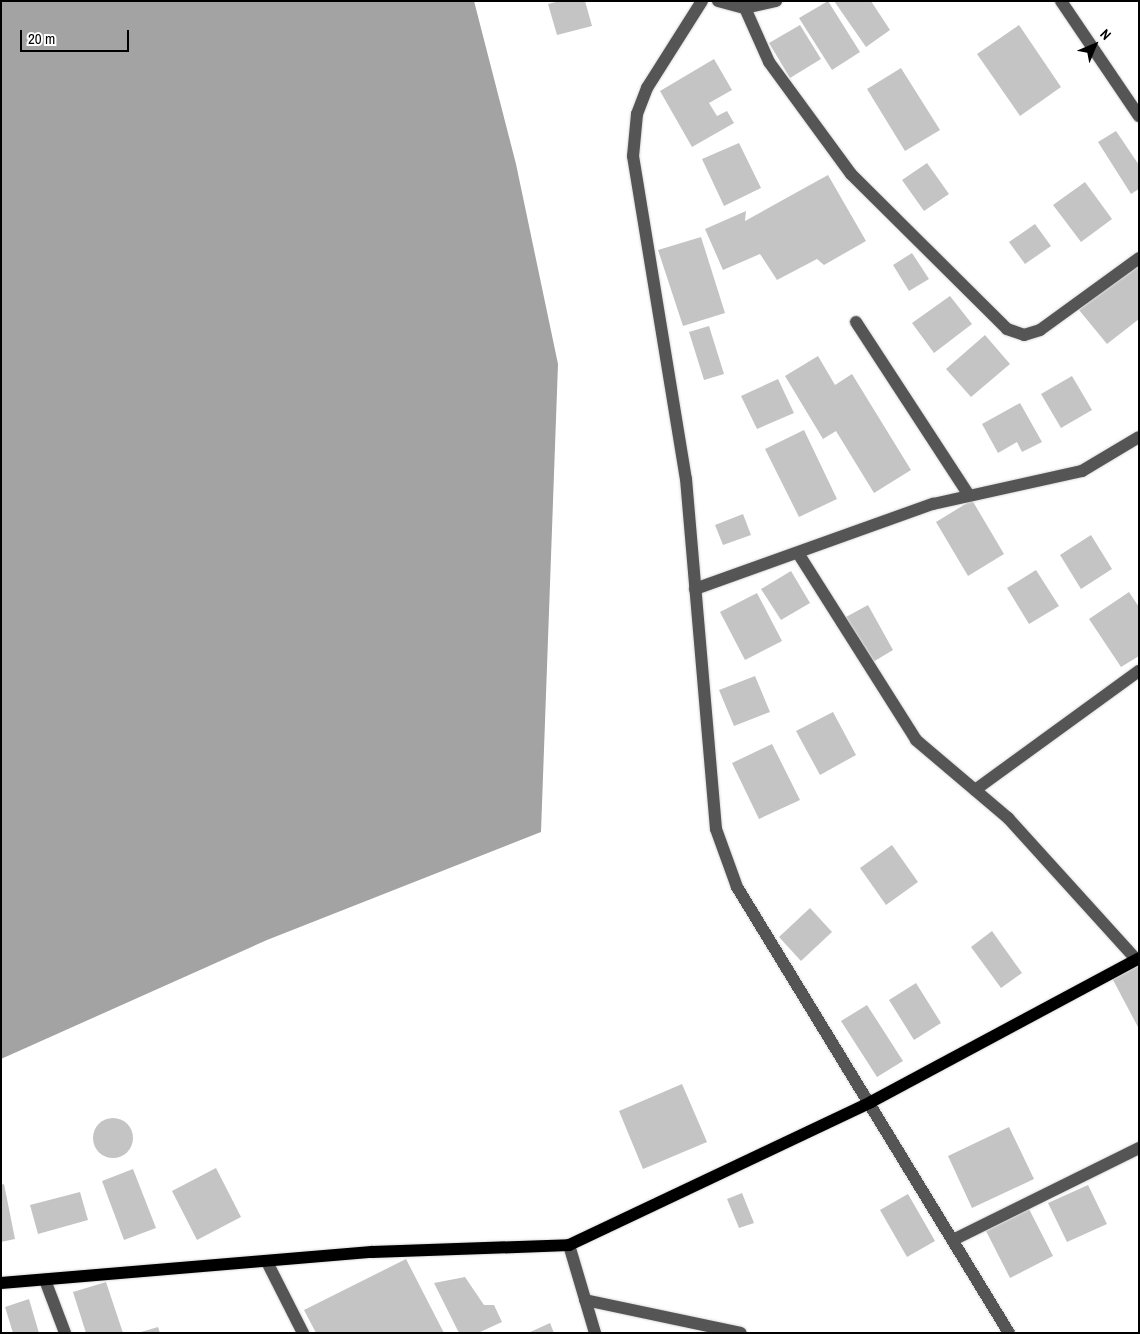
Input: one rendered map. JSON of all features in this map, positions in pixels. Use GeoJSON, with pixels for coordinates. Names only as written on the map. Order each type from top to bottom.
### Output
{"type":"FeatureCollection","features":[{"type":"Feature","properties":{"kind":"main road"},"geometry":{"type":"LineString","coordinates":[[1,1283],[372,1252],[569,1245],[871,1102],[1138,958]]}},
{"type":"Feature","properties":{"kind":"street"},"geometry":{"type":"LineString","coordinates":[[702,1],[647,88],[637,114],[633,156],[686,479],[716,828],[736,887],[871,1102],[1009,1333]]}},
{"type":"Feature","properties":{"kind":"street"},"geometry":{"type":"LineString","coordinates":[[718,1],[745,8],[776,1]]}},
{"type":"Feature","properties":{"kind":"street"},"geometry":{"type":"LineString","coordinates":[[1061,1],[1139,116]]}},
{"type":"Feature","properties":{"kind":"street"},"geometry":{"type":"LineString","coordinates":[[745,8],[768,62],[851,174],[1007,329],[1024,335],[1040,330],[1139,258]]}},
{"type":"Feature","properties":{"kind":"street"},"geometry":{"type":"LineString","coordinates":[[856,322],[968,494]]}},
{"type":"Feature","properties":{"kind":"street"},"geometry":{"type":"LineString","coordinates":[[695,589],[968,494],[1082,471],[1139,437]]}},
{"type":"Feature","properties":{"kind":"street"},"geometry":{"type":"LineString","coordinates":[[798,552],[916,740],[1008,818],[1138,958]]}},
{"type":"Feature","properties":{"kind":"street"},"geometry":{"type":"LineString","coordinates":[[975,790],[1139,671]]}},
{"type":"Feature","properties":{"kind":"street"},"geometry":{"type":"LineString","coordinates":[[953,1240],[1139,1148]]}},
{"type":"Feature","properties":{"kind":"street"},"geometry":{"type":"LineString","coordinates":[[569,1245],[595,1333]]}},
{"type":"Feature","properties":{"kind":"street"},"geometry":{"type":"LineString","coordinates":[[267,1262],[303,1333]]}},
{"type":"Feature","properties":{"kind":"street"},"geometry":{"type":"LineString","coordinates":[[45,1280],[65,1333]]}},
{"type":"Feature","properties":{"kind":"street"},"geometry":{"type":"LineString","coordinates":[[585,1300],[741,1333]]}},
{"type":"Feature","properties":{"kind":"shaded area"},"geometry":{"type":"Polygon","coordinates":[[[1,1],[474,1],[516,164],[558,364],[541,832],[267,940],[1,1059],[1,1]]]}},
{"type":"Feature","properties":{"kind":"building"},"geometry":{"type":"Polygon","coordinates":[[[560,1],[585,1],[592,26],[557,35],[548,4],[560,1]]]}},
{"type":"Feature","properties":{"kind":"building"},"geometry":{"type":"Polygon","coordinates":[[[828,1],[860,52],[832,70],[799,18],[828,1]]]}},
{"type":"Feature","properties":{"kind":"building"},"geometry":{"type":"Polygon","coordinates":[[[834,1],[871,1],[890,30],[866,47],[834,1]]]}},
{"type":"Feature","properties":{"kind":"building"},"geometry":{"type":"Polygon","coordinates":[[[800,25],[821,59],[790,78],[769,43],[800,25]]]}},
{"type":"Feature","properties":{"kind":"building"},"geometry":{"type":"Polygon","coordinates":[[[1019,25],[1061,87],[1020,116],[977,54],[1019,25]]]}},
{"type":"Feature","properties":{"kind":"building"},"geometry":{"type":"Polygon","coordinates":[[[714,59],[732,90],[709,103],[717,116],[727,111],[734,123],[692,147],[660,91],[714,59]]]}},
{"type":"Feature","properties":{"kind":"building"},"geometry":{"type":"Polygon","coordinates":[[[901,68],[940,130],[905,151],[867,89],[901,68]]]}},
{"type":"Feature","properties":{"kind":"building"},"geometry":{"type":"Polygon","coordinates":[[[1116,131],[1139,165],[1139,189],[1131,194],[1098,142],[1116,131]]]}},
{"type":"Feature","properties":{"kind":"building"},"geometry":{"type":"Polygon","coordinates":[[[739,143],[761,188],[724,206],[702,159],[739,143]]]}},
{"type":"Feature","properties":{"kind":"building"},"geometry":{"type":"Polygon","coordinates":[[[927,163],[949,194],[924,211],[902,180],[927,163]]]}},
{"type":"Feature","properties":{"kind":"building"},"geometry":{"type":"Polygon","coordinates":[[[828,175],[866,241],[824,265],[817,259],[777,280],[760,254],[723,270],[705,229],[746,211],[745,221],[828,175]]]}},
{"type":"Feature","properties":{"kind":"building"},"geometry":{"type":"Polygon","coordinates":[[[1085,182],[1112,219],[1081,242],[1053,205],[1085,182]]]}},
{"type":"Feature","properties":{"kind":"building"},"geometry":{"type":"Polygon","coordinates":[[[1035,224],[1051,246],[1025,264],[1009,242],[1035,224]]]}},
{"type":"Feature","properties":{"kind":"building"},"geometry":{"type":"Polygon","coordinates":[[[701,237],[725,313],[683,326],[658,250],[701,237]]]}},
{"type":"Feature","properties":{"kind":"building"},"geometry":{"type":"Polygon","coordinates":[[[912,253],[929,279],[909,291],[893,265],[912,253]]]}},
{"type":"Feature","properties":{"kind":"building"},"geometry":{"type":"Polygon","coordinates":[[[1139,262],[1139,319],[1107,344],[1079,310],[1139,262]]]}},
{"type":"Feature","properties":{"kind":"building"},"geometry":{"type":"Polygon","coordinates":[[[950,296],[972,324],[934,353],[912,323],[950,296]]]}},
{"type":"Feature","properties":{"kind":"building"},"geometry":{"type":"Polygon","coordinates":[[[709,326],[724,374],[704,380],[689,332],[709,326]]]}},
{"type":"Feature","properties":{"kind":"building"},"geometry":{"type":"Polygon","coordinates":[[[985,335],[1010,364],[971,397],[946,369],[985,335]]]}},
{"type":"Feature","properties":{"kind":"building"},"geometry":{"type":"Polygon","coordinates":[[[818,356],[835,385],[852,374],[911,470],[874,493],[836,431],[823,439],[785,376],[818,356]]]}},
{"type":"Feature","properties":{"kind":"building"},"geometry":{"type":"Polygon","coordinates":[[[1072,376],[1092,410],[1061,428],[1041,394],[1072,376]]]}},
{"type":"Feature","properties":{"kind":"building"},"geometry":{"type":"Polygon","coordinates":[[[778,379],[794,413],[757,429],[741,396],[778,379]]]}},
{"type":"Feature","properties":{"kind":"building"},"geometry":{"type":"Polygon","coordinates":[[[1020,403],[1042,442],[1022,452],[1017,442],[998,453],[982,424],[1020,403]]]}},
{"type":"Feature","properties":{"kind":"building"},"geometry":{"type":"Polygon","coordinates":[[[804,430],[837,499],[799,517],[765,449],[804,430]]]}},
{"type":"Feature","properties":{"kind":"building"},"geometry":{"type":"Polygon","coordinates":[[[972,500],[1004,554],[968,576],[936,522],[972,500]]]}},
{"type":"Feature","properties":{"kind":"building"},"geometry":{"type":"Polygon","coordinates":[[[743,514],[751,535],[723,545],[715,525],[743,514]]]}},
{"type":"Feature","properties":{"kind":"building"},"geometry":{"type":"Polygon","coordinates":[[[1091,535],[1112,569],[1081,589],[1060,555],[1091,535]]]}},
{"type":"Feature","properties":{"kind":"building"},"geometry":{"type":"Polygon","coordinates":[[[1036,570],[1059,606],[1029,624],[1007,588],[1036,570]]]}},
{"type":"Feature","properties":{"kind":"building"},"geometry":{"type":"Polygon","coordinates":[[[791,571],[810,603],[781,620],[761,589],[791,571]]]}},
{"type":"Feature","properties":{"kind":"building"},"geometry":{"type":"Polygon","coordinates":[[[1129,592],[1139,607],[1139,656],[1121,667],[1089,619],[1129,592]]]}},
{"type":"Feature","properties":{"kind":"building"},"geometry":{"type":"Polygon","coordinates":[[[757,593],[782,641],[745,660],[720,612],[757,593]]]}},
{"type":"Feature","properties":{"kind":"building"},"geometry":{"type":"Polygon","coordinates":[[[868,605],[893,650],[873,662],[846,617],[868,605]]]}},
{"type":"Feature","properties":{"kind":"building"},"geometry":{"type":"Polygon","coordinates":[[[755,676],[770,712],[734,726],[719,690],[755,676]]]}},
{"type":"Feature","properties":{"kind":"building"},"geometry":{"type":"Polygon","coordinates":[[[833,712],[856,755],[820,775],[796,731],[833,712]]]}},
{"type":"Feature","properties":{"kind":"building"},"geometry":{"type":"Polygon","coordinates":[[[772,744],[800,800],[759,819],[732,763],[772,744]]]}},
{"type":"Feature","properties":{"kind":"building"},"geometry":{"type":"Polygon","coordinates":[[[892,845],[918,882],[886,905],[860,868],[892,845]]]}},
{"type":"Feature","properties":{"kind":"building"},"geometry":{"type":"Polygon","coordinates":[[[810,908],[832,932],[801,961],[779,937],[810,908]]]}},
{"type":"Feature","properties":{"kind":"building"},"geometry":{"type":"Polygon","coordinates":[[[992,931],[1022,973],[1001,988],[971,947],[992,931]]]}},
{"type":"Feature","properties":{"kind":"building"},"geometry":{"type":"Polygon","coordinates":[[[1139,965],[1139,1029],[1112,978],[1139,965]]]}},
{"type":"Feature","properties":{"kind":"building"},"geometry":{"type":"Polygon","coordinates":[[[916,983],[941,1023],[914,1040],[889,1000],[916,983]]]}},
{"type":"Feature","properties":{"kind":"building"},"geometry":{"type":"Polygon","coordinates":[[[867,1005],[903,1061],[877,1077],[841,1021],[867,1005]]]}},
{"type":"Feature","properties":{"kind":"building"},"geometry":{"type":"Polygon","coordinates":[[[682,1084],[707,1142],[643,1169],[619,1111],[682,1084]]]}},
{"type":"Feature","properties":{"kind":"building"},"geometry":{"type":"Polygon","coordinates":[[[113,1118],[127,1124],[133,1138],[127,1152],[113,1158],[99,1152],[93,1138],[99,1124],[113,1118]]]}},
{"type":"Feature","properties":{"kind":"building"},"geometry":{"type":"Polygon","coordinates":[[[1009,1127],[1034,1179],[972,1208],[948,1156],[1009,1127]]]}},
{"type":"Feature","properties":{"kind":"building"},"geometry":{"type":"Polygon","coordinates":[[[216,1168],[241,1217],[197,1240],[172,1191],[216,1168]]]}},
{"type":"Feature","properties":{"kind":"building"},"geometry":{"type":"Polygon","coordinates":[[[133,1169],[156,1228],[124,1240],[102,1181],[133,1169]]]}},
{"type":"Feature","properties":{"kind":"building"},"geometry":{"type":"Polygon","coordinates":[[[4,1184],[15,1239],[1,1242],[1,1185],[4,1184]]]}},
{"type":"Feature","properties":{"kind":"building"},"geometry":{"type":"Polygon","coordinates":[[[1088,1185],[1107,1224],[1067,1242],[1048,1203],[1088,1185]]]}},
{"type":"Feature","properties":{"kind":"building"},"geometry":{"type":"Polygon","coordinates":[[[80,1192],[88,1220],[38,1234],[30,1205],[80,1192]]]}},
{"type":"Feature","properties":{"kind":"building"},"geometry":{"type":"Polygon","coordinates":[[[742,1193],[754,1223],[739,1228],[727,1199],[742,1193]]]}},
{"type":"Feature","properties":{"kind":"building"},"geometry":{"type":"Polygon","coordinates":[[[908,1194],[935,1241],[907,1257],[880,1210],[908,1194]]]}},
{"type":"Feature","properties":{"kind":"building"},"geometry":{"type":"Polygon","coordinates":[[[1029,1209],[1053,1256],[1010,1278],[986,1231],[1029,1209]]]}},
{"type":"Feature","properties":{"kind":"building"},"geometry":{"type":"Polygon","coordinates":[[[406,1259],[444,1333],[316,1333],[304,1310],[406,1259]]]}},
{"type":"Feature","properties":{"kind":"building"},"geometry":{"type":"Polygon","coordinates":[[[465,1277],[484,1305],[494,1305],[502,1322],[478,1333],[459,1333],[434,1283],[465,1277]]]}},
{"type":"Feature","properties":{"kind":"building"},"geometry":{"type":"Polygon","coordinates":[[[106,1282],[123,1333],[86,1333],[73,1292],[106,1282]]]}},
{"type":"Feature","properties":{"kind":"building"},"geometry":{"type":"Polygon","coordinates":[[[29,1299],[39,1333],[13,1333],[5,1307],[29,1299]]]}},
{"type":"Feature","properties":{"kind":"building"},"geometry":{"type":"Polygon","coordinates":[[[550,1323],[554,1333],[528,1333],[550,1323]]]}},
{"type":"Feature","properties":{"kind":"building"},"geometry":{"type":"Polygon","coordinates":[[[158,1327],[160,1333],[141,1333],[141,1332],[158,1327]]]}}]}
